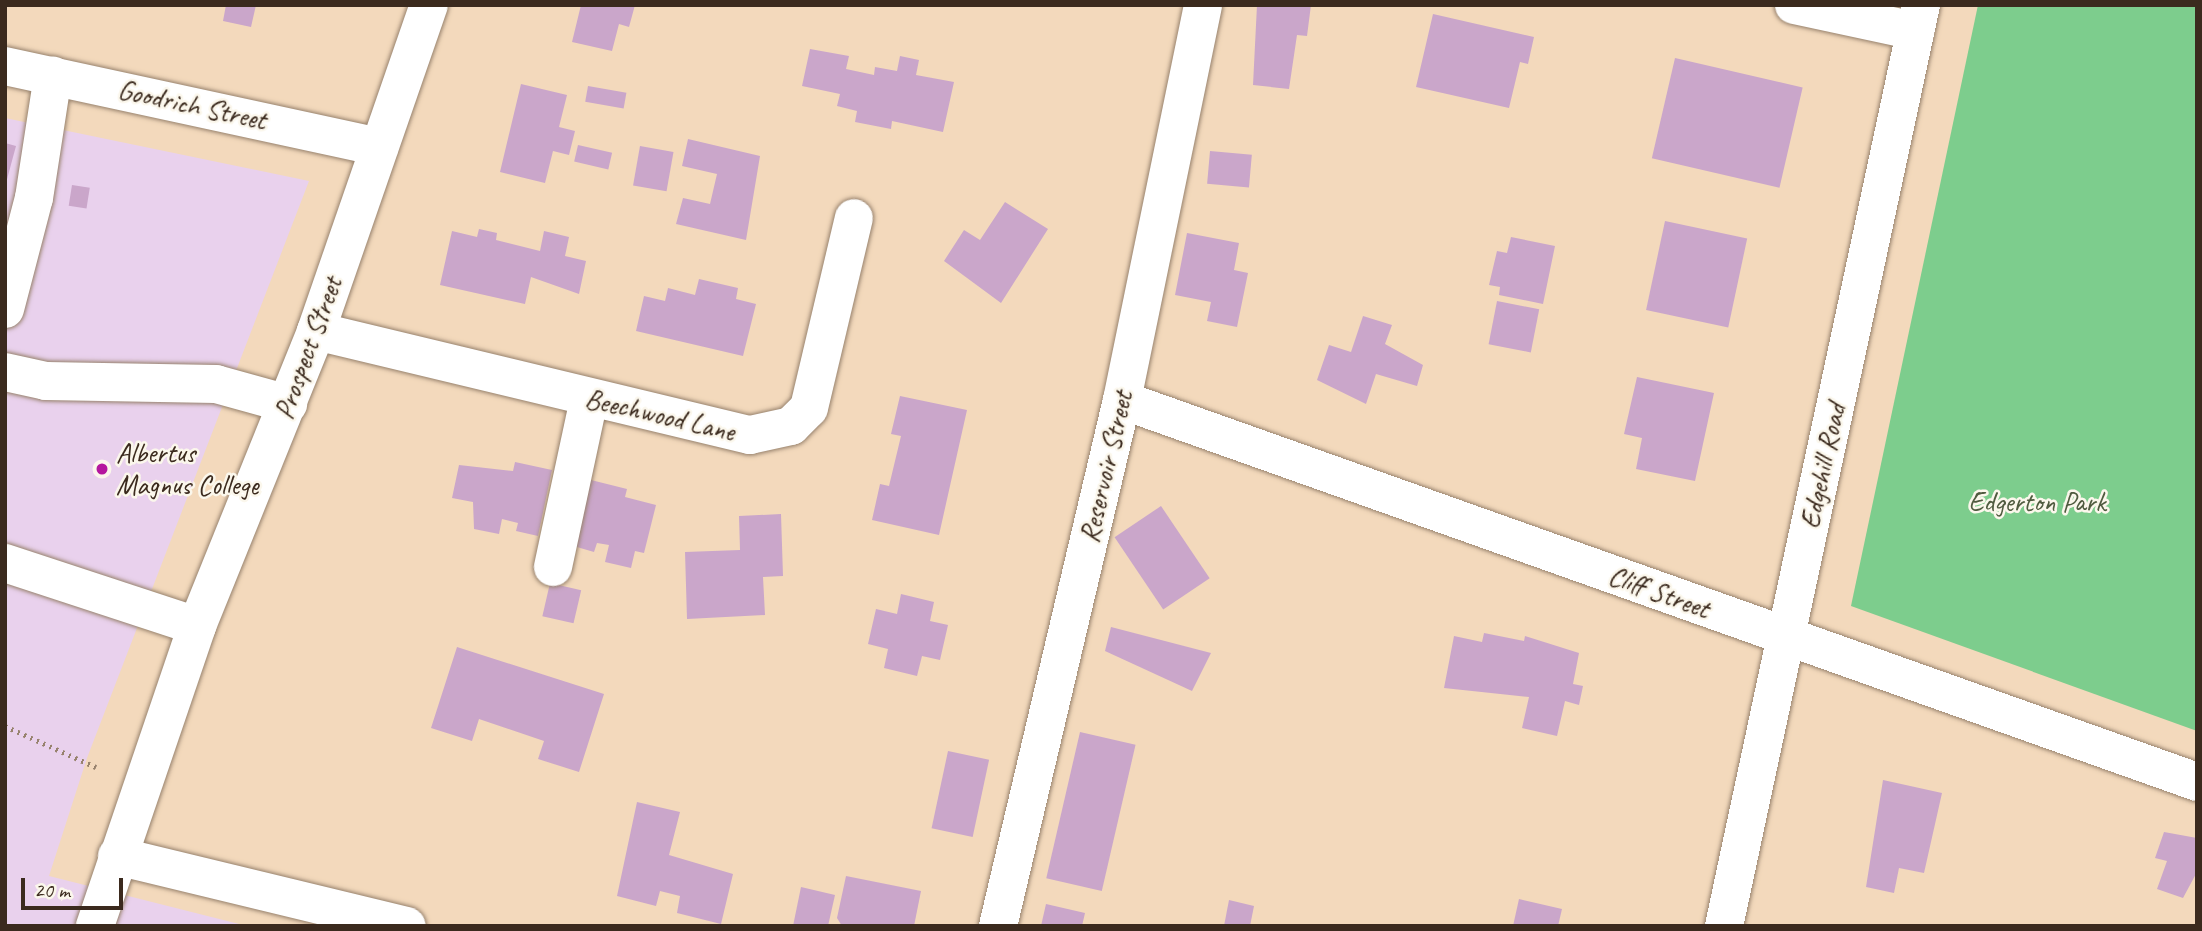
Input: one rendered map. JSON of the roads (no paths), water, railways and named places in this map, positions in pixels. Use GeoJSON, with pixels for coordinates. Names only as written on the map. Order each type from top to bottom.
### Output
{"type":"FeatureCollection","features":[{"type":"Feature","properties":{"kind":"street","name":"Prospect Street"},"geometry":{"type":"LineString","coordinates":[[95,926],[197,626],[316,331],[429,5]]}},
{"type":"Feature","properties":{"kind":"street","name":"Reservoir Street"},"geometry":{"type":"LineString","coordinates":[[998,926],[1122,400],[1203,5]]}},
{"type":"Feature","properties":{"kind":"street"},"geometry":{"type":"LineString","coordinates":[[1794,5],[1918,18]]}},
{"type":"Feature","properties":{"kind":"street","name":"Edgehill Road"},"geometry":{"type":"LineString","coordinates":[[1724,926],[1918,18]]}},
{"type":"Feature","properties":{"kind":"street","name":"Goodrich Street"},"geometry":{"type":"LineString","coordinates":[[5,66],[379,147]]}},
{"type":"Feature","properties":{"kind":"street"},"geometry":{"type":"LineString","coordinates":[[5,309],[34,198],[53,75]]}},
{"type":"Feature","properties":{"kind":"street","name":"Beechwood Lane"},"geometry":{"type":"LineString","coordinates":[[316,331],[589,399],[750,435],[791,426],[809,408],[827,352],[854,218]]}},
{"type":"Feature","properties":{"kind":"street"},"geometry":{"type":"LineString","coordinates":[[5,372],[46,381],[216,384],[288,404]]}},
{"type":"Feature","properties":{"kind":"street"},"geometry":{"type":"LineString","coordinates":[[553,567],[589,399]]}},
{"type":"Feature","properties":{"kind":"street","name":"Cliff Street"},"geometry":{"type":"LineString","coordinates":[[1122,400],[2197,782]]}},
{"type":"Feature","properties":{"kind":"street"},"geometry":{"type":"LineString","coordinates":[[5,563],[197,626]]}},
{"type":"Feature","properties":{"kind":"street"},"geometry":{"type":"LineString","coordinates":[[117,856],[407,926]]}},
{"type":"Feature","properties":{"kind":"place","name":"Albertus Magnus College"},"geometry":{"type":"Point","coordinates":[102,469]}},
{"type":"Feature","properties":{"kind":"park label","name":"Edgerton Park"},"geometry":{"type":"Point","coordinates":[2037,502]}}]}
